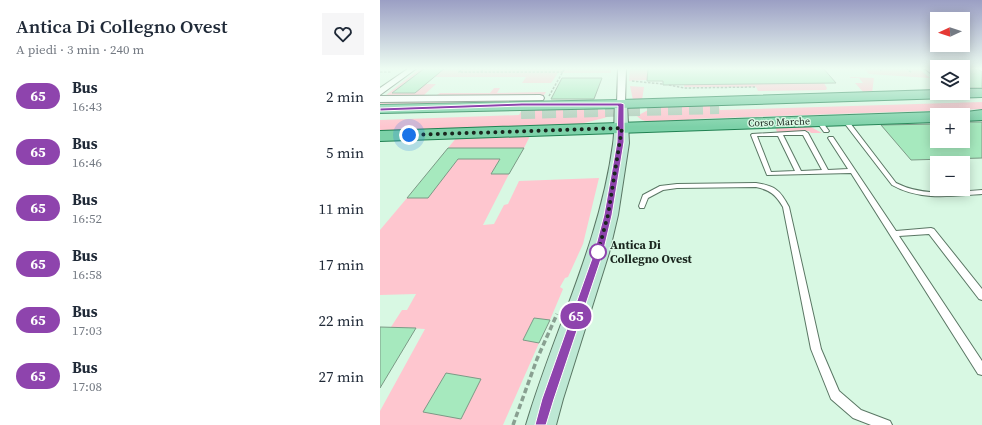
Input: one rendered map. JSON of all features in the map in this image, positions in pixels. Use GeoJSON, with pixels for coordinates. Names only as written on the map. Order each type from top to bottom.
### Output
{"type":"FeatureCollection","features":[{"type":"Feature","properties":{"kind":"main road"},"geometry":{"type":"LineString","coordinates":[[970,93],[982,93]]}},
{"type":"Feature","properties":{"kind":"main road"},"geometry":{"type":"LineString","coordinates":[[380,110],[522,105],[621,105],[665,102],[930,94]]}},
{"type":"Feature","properties":{"kind":"main road","name":"Corso Marche"},"geometry":{"type":"LineString","coordinates":[[718,107],[982,100]]}},
{"type":"Feature","properties":{"kind":"main road"},"geometry":{"type":"LineString","coordinates":[[622,128],[637,114],[665,102]]}},
{"type":"Feature","properties":{"kind":"main road"},"geometry":{"type":"LineString","coordinates":[[541,425],[548,399],[598,253],[608,215],[622,128],[621,105]]}},
{"type":"Feature","properties":{"kind":"main road"},"geometry":{"type":"LineString","coordinates":[[380,136],[540,131],[581,126],[601,121],[616,114],[621,105]]}},
{"type":"Feature","properties":{"kind":"main road"},"geometry":{"type":"LineString","coordinates":[[380,117],[521,112]]}},
{"type":"Feature","properties":{"kind":"main road"},"geometry":{"type":"LineString","coordinates":[[970,116],[982,115]]}},
{"type":"Feature","properties":{"kind":"main road","name":"Corso Marche"},"geometry":{"type":"LineString","coordinates":[[540,131],[622,128],[823,126],[845,120],[930,117]]}},
{"type":"Feature","properties":{"kind":"street"},"geometry":{"type":"LineString","coordinates":[[621,88],[621,105]]}},
{"type":"Feature","properties":{"kind":"street"},"geometry":{"type":"LineString","coordinates":[[380,99],[540,98]]}},
{"type":"Feature","properties":{"kind":"lane"},"geometry":{"type":"LineString","coordinates":[[845,120],[894,184],[902,190],[917,195],[982,192]]}},
{"type":"Feature","properties":{"kind":"lane"},"geometry":{"type":"LineString","coordinates":[[826,172],[805,133],[754,135],[769,174],[799,173],[826,172],[852,171]]}},
{"type":"Feature","properties":{"kind":"lane"},"geometry":{"type":"LineString","coordinates":[[780,134],[799,173]]}},
{"type":"Feature","properties":{"kind":"lane"},"geometry":{"type":"LineString","coordinates":[[831,138],[982,370]]}},
{"type":"Feature","properties":{"kind":"lane"},"geometry":{"type":"LineString","coordinates":[[642,206],[645,197],[662,188],[677,186],[756,185],[769,187],[779,194],[786,207],[816,349],[835,395],[857,414],[886,425]]}},
{"type":"Feature","properties":{"kind":"lane"},"geometry":{"type":"LineString","coordinates":[[893,234],[931,231],[982,296]]}},
{"type":"Feature","properties":{"kind":"path"},"geometry":{"type":"LineString","coordinates":[[540,98],[547,98],[553,88]]}},
{"type":"Feature","properties":{"kind":"path"},"geometry":{"type":"LineString","coordinates":[[683,88],[696,88]]}},
{"type":"Feature","properties":{"kind":"path"},"geometry":{"type":"LineString","coordinates":[[513,425],[537,359],[559,309]]}},
{"type":"Feature","properties":{"kind":"shaded area"},"geometry":{"type":"Polygon","coordinates":[[[395,88],[399,88],[393,93],[411,88],[432,88],[424,95],[386,95],[395,88]]]}},
{"type":"Feature","properties":{"kind":"shaded area"},"geometry":{"type":"Polygon","coordinates":[[[494,88],[500,88],[497,93],[546,92],[544,95],[437,95],[440,93],[490,93],[494,88]]]}},
{"type":"Feature","properties":{"kind":"shaded area"},"geometry":{"type":"Polygon","coordinates":[[[630,88],[644,88],[642,100],[633,100],[630,88]]]}},
{"type":"Feature","properties":{"kind":"shaded area"},"geometry":{"type":"Polygon","coordinates":[[[756,88],[827,88],[826,90],[758,91],[756,88]]]}},
{"type":"Feature","properties":{"kind":"shaded area"},"geometry":{"type":"Polygon","coordinates":[[[859,88],[873,88],[872,93],[865,94],[859,88]]]}},
{"type":"Feature","properties":{"kind":"shaded area"},"geometry":{"type":"Polygon","coordinates":[[[930,98],[718,104],[720,110],[982,102],[982,109],[930,108],[930,111],[690,119],[686,123],[652,123],[637,116],[648,110],[667,104],[930,98]]]}},
{"type":"Feature","properties":{"kind":"shaded area"},"geometry":{"type":"Polygon","coordinates":[[[380,101],[524,101],[524,102],[380,107],[380,101]]]}},
{"type":"Feature","properties":{"kind":"shaded area"},"geometry":{"type":"Polygon","coordinates":[[[521,107],[566,107],[604,110],[609,113],[607,117],[576,125],[380,132],[380,120],[519,115],[523,108],[380,112],[521,107]]]}},
{"type":"Feature","properties":{"kind":"shaded area"},"geometry":{"type":"Polygon","coordinates":[[[809,126],[822,133],[811,133],[809,131],[777,132],[775,127],[809,126]]]}},
{"type":"Feature","properties":{"kind":"shaded area"},"geometry":{"type":"Polygon","coordinates":[[[530,136],[524,148],[448,148],[457,137],[530,136]]]}},
{"type":"Feature","properties":{"kind":"shaded area"},"geometry":{"type":"Polygon","coordinates":[[[458,159],[500,159],[491,174],[509,174],[483,225],[494,224],[504,205],[508,204],[519,181],[599,178],[583,244],[568,277],[565,278],[560,287],[563,289],[550,320],[534,318],[523,340],[539,343],[503,425],[380,425],[380,411],[425,329],[391,327],[402,310],[407,310],[416,294],[380,295],[380,230],[407,198],[458,159]]]}},
{"type":"Feature","properties":{"kind":"building"},"geometry":{"type":"Polygon","coordinates":[[[399,88],[421,88],[415,93],[392,93],[399,88]]]}},
{"type":"Feature","properties":{"kind":"building"},"geometry":{"type":"Polygon","coordinates":[[[557,88],[598,88],[594,99],[551,99],[557,88]]]}},
{"type":"Feature","properties":{"kind":"building"},"geometry":{"type":"Polygon","coordinates":[[[970,122],[982,122],[982,158],[970,158],[970,156],[930,156],[930,159],[911,160],[881,125],[930,124],[930,148],[970,148],[970,122]]]}},
{"type":"Feature","properties":{"kind":"building"},"geometry":{"type":"Polygon","coordinates":[[[448,148],[524,148],[509,174],[491,174],[500,159],[458,159],[428,198],[407,198],[448,148]]]}},
{"type":"Feature","properties":{"kind":"building"},"geometry":{"type":"Polygon","coordinates":[[[534,318],[550,320],[539,343],[523,340],[534,318]]]}},
{"type":"Feature","properties":{"kind":"building"},"geometry":{"type":"Polygon","coordinates":[[[380,327],[416,328],[380,388],[380,327]]]}},
{"type":"Feature","properties":{"kind":"building"},"geometry":{"type":"Polygon","coordinates":[[[446,373],[481,379],[461,419],[423,412],[446,373]]]}},
{"type":"Feature","properties":{"kind":"tunnel"},"geometry":{"type":"LineString","coordinates":[[521,112],[719,107]]}},
{"type":"Feature","properties":{"kind":"bus line","name":"65"},"geometry":{"type":"LineString","coordinates":[[380,109],[621,104],[622,128],[608,215],[598,253],[548,399],[541,425]]}},
{"type":"Feature","properties":{"kind":"place","name":"Antica Di Collegno Ovest"},"geometry":{"type":"Point","coordinates":[598,252]}},
{"type":"Feature","properties":{"kind":"route"},"geometry":{"type":"LineString","coordinates":[[409,135],[622,128],[608,215],[598,252]]}}]}
